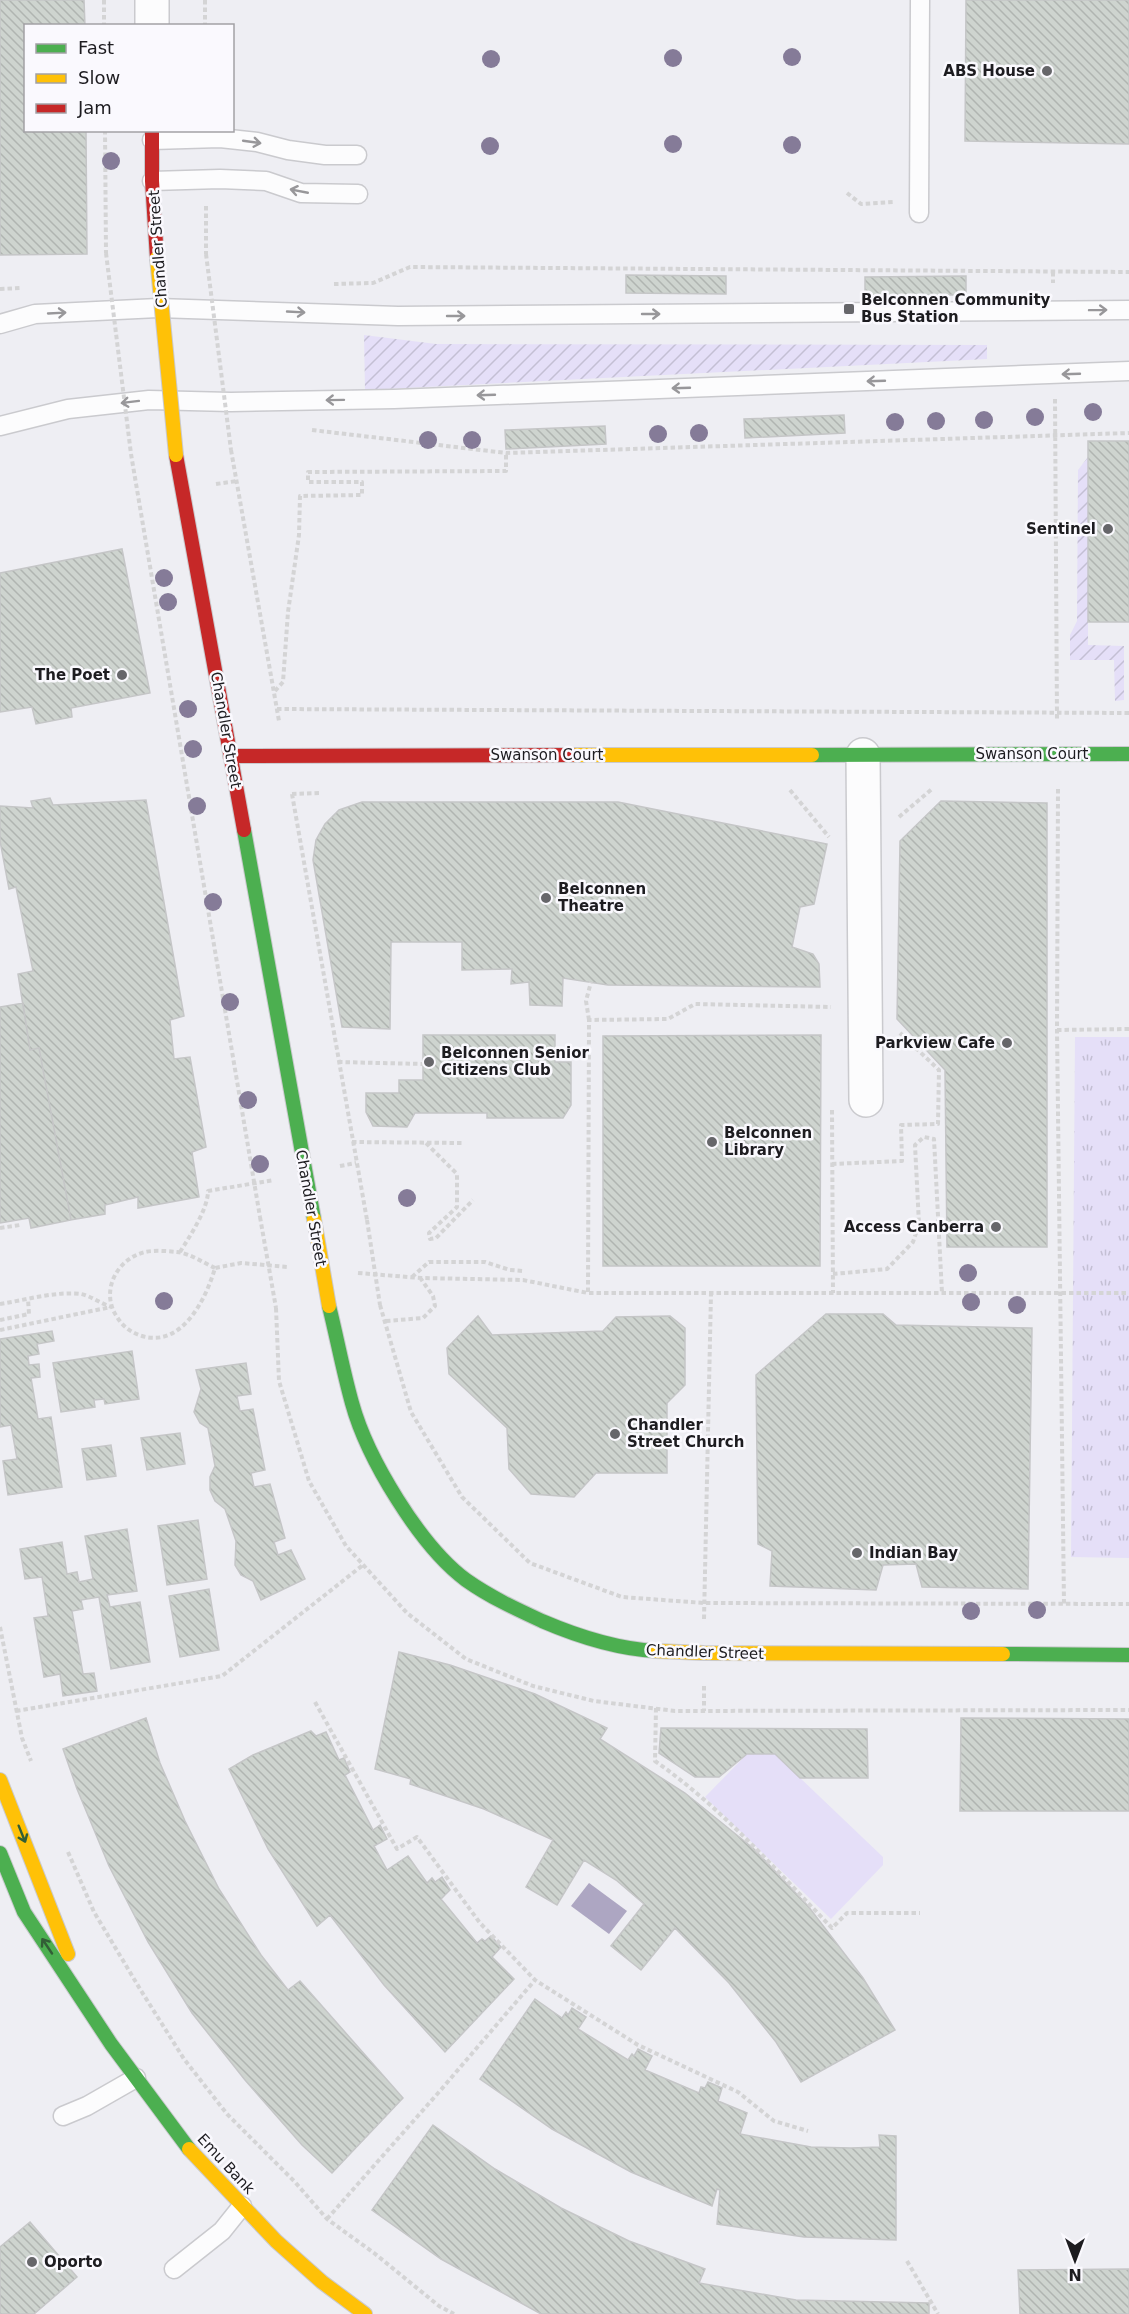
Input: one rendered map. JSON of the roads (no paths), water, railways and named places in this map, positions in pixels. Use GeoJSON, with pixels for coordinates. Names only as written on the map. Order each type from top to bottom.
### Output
{"type":"FeatureCollection","features":[{"type":"Feature","properties":{"kind":"street"},"geometry":{"type":"LineString","coordinates":[[152,0],[152,24]]}},
{"type":"Feature","properties":{"kind":"street","name":"Chandler Street"},"geometry":{"type":"LineString","coordinates":[[152,135],[152,182],[157,258],[176,455],[329,1306],[352,1405],[370,1451],[392,1491],[426,1540],[465,1579],[510,1607],[573,1634],[642,1650],[716,1654],[1129,1655]]}},
{"type":"Feature","properties":{"kind":"street"},"geometry":{"type":"LineString","coordinates":[[863,754],[866,1100]]}},
{"type":"Feature","properties":{"kind":"street","name":"Swanson Court"},"geometry":{"type":"LineString","coordinates":[[230,756],[1129,754]]}},
{"type":"Feature","properties":{"kind":"street","name":"Emu Bank"},"geometry":{"type":"LineString","coordinates":[[0,1780],[91,2012]]}},
{"type":"Feature","properties":{"kind":"street","name":"Emu Bank"},"geometry":{"type":"LineString","coordinates":[[0,1853],[24,1912],[136,2078],[191,2152],[276,2241],[358,2312]]}},
{"type":"Feature","properties":{"kind":"lane"},"geometry":{"type":"LineString","coordinates":[[919,207],[920,0]]}},
{"type":"Feature","properties":{"kind":"lane"},"geometry":{"type":"LineString","coordinates":[[152,135],[220,138],[257,142],[288,150],[325,155],[357,155]]}},
{"type":"Feature","properties":{"kind":"lane"},"geometry":{"type":"LineString","coordinates":[[152,182],[220,178],[266,181],[301,193],[357,194]]}},
{"type":"Feature","properties":{"kind":"lane"},"geometry":{"type":"LineString","coordinates":[[0,324],[35,314],[158,308],[398,316],[1129,309]]}},
{"type":"Feature","properties":{"kind":"lane"},"geometry":{"type":"LineString","coordinates":[[0,426],[68,409],[149,400],[231,402],[405,399],[1129,371]]}},
{"type":"Feature","properties":{"kind":"lane"},"geometry":{"type":"LineString","coordinates":[[63,2116],[87,2106],[136,2078]]}},
{"type":"Feature","properties":{"kind":"lane"},"geometry":{"type":"LineString","coordinates":[[174,2269],[222,2231],[242,2206]]}},
{"type":"Feature","properties":{"kind":"place","name":"ABS House"},"geometry":{"type":"Point","coordinates":[1047,71]}},
{"type":"Feature","properties":{"kind":"place","name":"Belconnen Community Bus Station"},"geometry":{"type":"Point","coordinates":[849,309]}},
{"type":"Feature","properties":{"kind":"place","name":"Sentinel"},"geometry":{"type":"Point","coordinates":[1108,529]}},
{"type":"Feature","properties":{"kind":"place","name":"The Poet"},"geometry":{"type":"Point","coordinates":[122,675]}},
{"type":"Feature","properties":{"kind":"place","name":"Belconnen Theatre"},"geometry":{"type":"Point","coordinates":[546,898]}},
{"type":"Feature","properties":{"kind":"place","name":"Parkview Cafe"},"geometry":{"type":"Point","coordinates":[1007,1043]}},
{"type":"Feature","properties":{"kind":"place","name":"Belconnen Senior Citizens Club"},"geometry":{"type":"Point","coordinates":[429,1062]}},
{"type":"Feature","properties":{"kind":"place","name":"Belconnen Library"},"geometry":{"type":"Point","coordinates":[712,1142]}},
{"type":"Feature","properties":{"kind":"place","name":"Access Canberra"},"geometry":{"type":"Point","coordinates":[996,1227]}},
{"type":"Feature","properties":{"kind":"place","name":"Chandler Street Church"},"geometry":{"type":"Point","coordinates":[615,1434]}},
{"type":"Feature","properties":{"kind":"place","name":"Indian Bay"},"geometry":{"type":"Point","coordinates":[857,1553]}},
{"type":"Feature","properties":{"kind":"place","name":"Oporto"},"geometry":{"type":"Point","coordinates":[32,2262]}}]}
